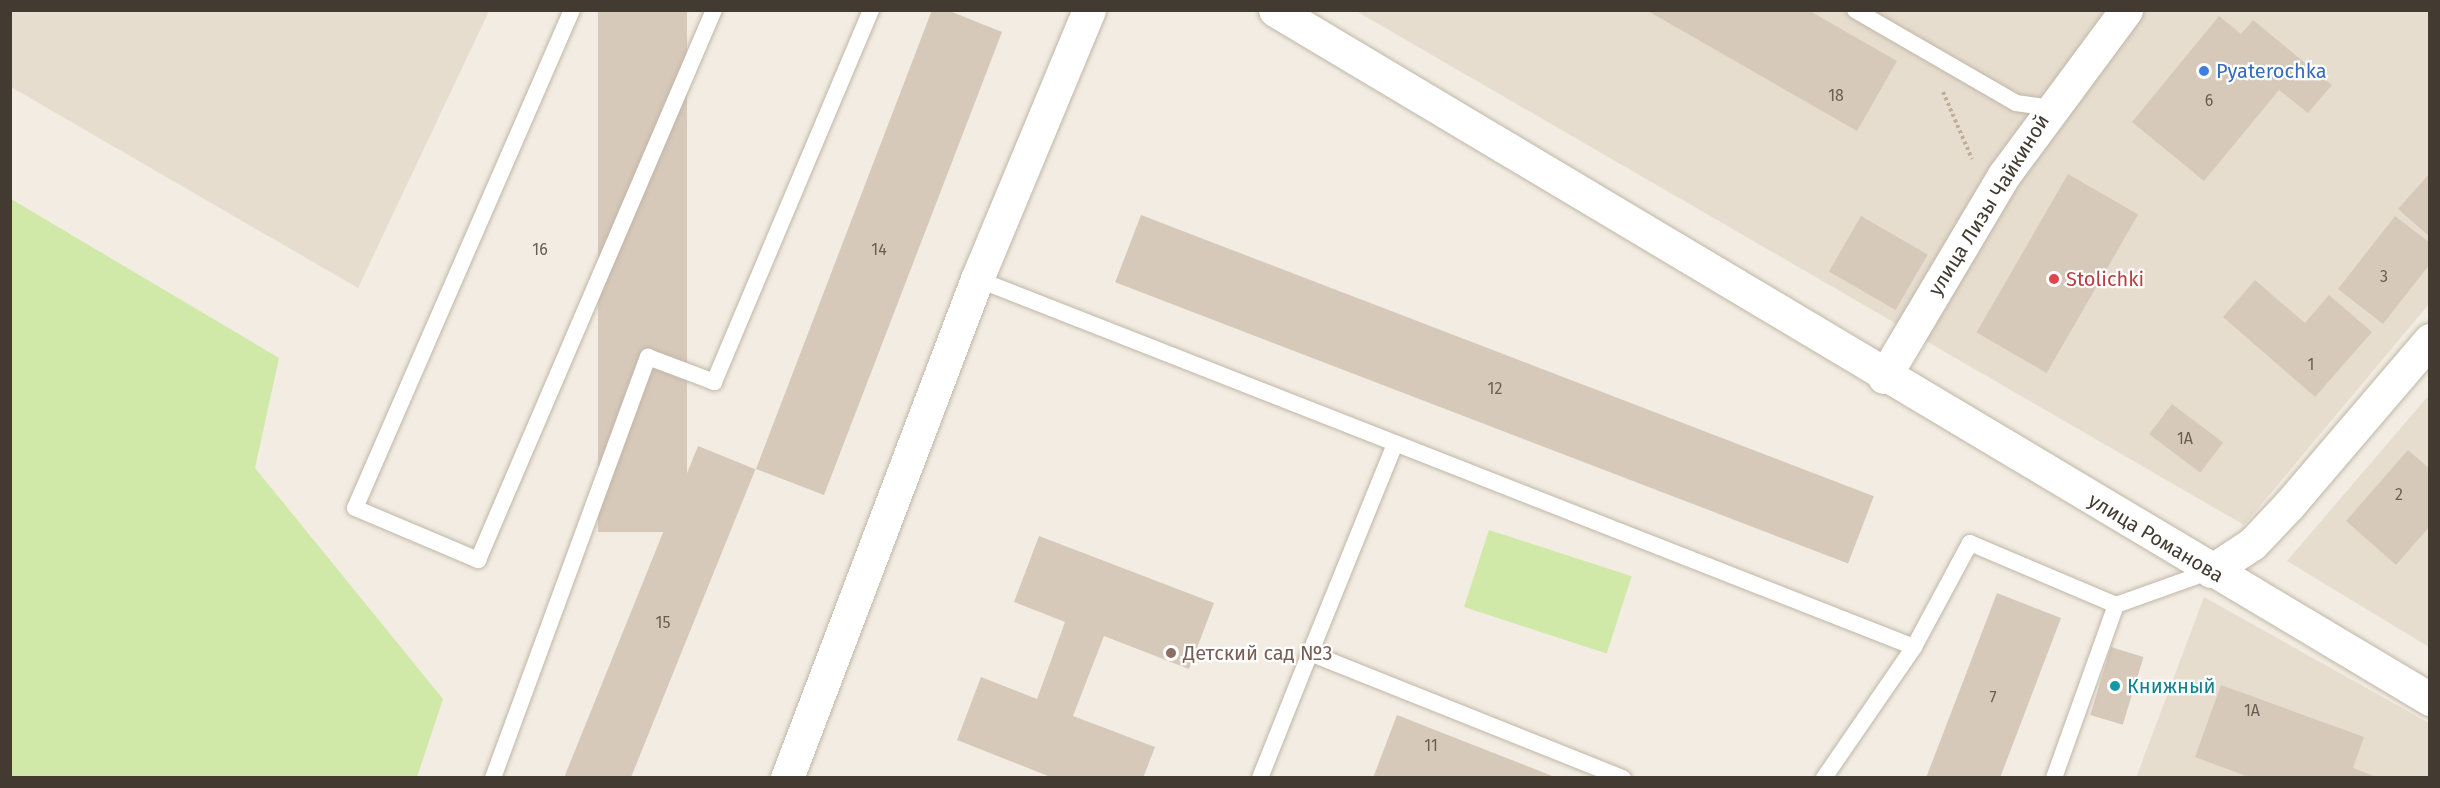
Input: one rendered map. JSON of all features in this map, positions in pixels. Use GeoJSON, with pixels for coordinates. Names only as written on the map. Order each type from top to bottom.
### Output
{"type":"FeatureCollection","features":[{"type":"Feature","properties":{"kind":"street","name":"улица Романова"},"geometry":{"type":"LineString","coordinates":[[1275,10],[1884,377],[2430,699]]}},
{"type":"Feature","properties":{"kind":"street","name":"улица Лизы Чайкиной"},"geometry":{"type":"LineString","coordinates":[[1884,377],[2004,175],[2050,108],[2126,10]]}},
{"type":"Feature","properties":{"kind":"street"},"geometry":{"type":"LineString","coordinates":[[787,777],[977,279],[1085,12]]}},
{"type":"Feature","properties":{"kind":"street"},"geometry":{"type":"LineString","coordinates":[[2211,571],[2252,543],[2289,505],[2430,340]]}},
{"type":"Feature","properties":{"kind":"lane"},"geometry":{"type":"LineString","coordinates":[[572,10],[355,508],[478,560],[714,10]]}},
{"type":"Feature","properties":{"kind":"lane"},"geometry":{"type":"LineString","coordinates":[[492,777],[648,357],[714,382],[872,10]]}},
{"type":"Feature","properties":{"kind":"lane"},"geometry":{"type":"LineString","coordinates":[[1855,10],[2016,103],[2050,108]]}},
{"type":"Feature","properties":{"kind":"lane"},"geometry":{"type":"LineString","coordinates":[[977,279],[1914,647]]}},
{"type":"Feature","properties":{"kind":"lane"},"geometry":{"type":"LineString","coordinates":[[1260,777],[1395,444]]}},
{"type":"Feature","properties":{"kind":"lane"},"geometry":{"type":"LineString","coordinates":[[1824,777],[1914,647],[1970,543],[2116,604],[2211,571]]}},
{"type":"Feature","properties":{"kind":"lane"},"geometry":{"type":"LineString","coordinates":[[2058,776],[2116,604]]}},
{"type":"Feature","properties":{"kind":"lane"},"geometry":{"type":"LineString","coordinates":[[1310,653],[1623,777]]}},
{"type":"Feature","properties":{"kind":"path"},"geometry":{"type":"LineString","coordinates":[[1928,53],[1957,131],[1976,165],[2004,175]]}},
{"type":"Feature","properties":{"kind":"shaded area"},"geometry":{"type":"Polygon","coordinates":[[[11,10],[489,11],[358,288],[11,87],[11,10]]]}},
{"type":"Feature","properties":{"kind":"shaded area"},"geometry":{"type":"Polygon","coordinates":[[[1356,11],[2429,11],[2429,304],[2244,525],[1356,11]]]}},
{"type":"Feature","properties":{"kind":"shaded area"},"geometry":{"type":"Polygon","coordinates":[[[2429,395],[2429,647],[2287,561],[2429,395]]]}},
{"type":"Feature","properties":{"kind":"shaded area"},"geometry":{"type":"Polygon","coordinates":[[[2204,597],[2429,723],[2429,777],[2136,778],[2204,597]]]}},
{"type":"Feature","properties":{"kind":"green space"},"geometry":{"type":"Polygon","coordinates":[[[11,199],[279,358],[255,468],[443,699],[417,777],[11,777],[11,199]]]}},
{"type":"Feature","properties":{"kind":"green space"},"geometry":{"type":"Polygon","coordinates":[[[1489,530],[1632,576],[1607,653],[1464,607],[1489,530]]]}},
{"type":"Feature","properties":{"kind":"building"},"geometry":{"type":"Polygon","coordinates":[[[598,10],[687,10],[687,532],[598,532],[598,10]]]}},
{"type":"Feature","properties":{"kind":"building"},"geometry":{"type":"Polygon","coordinates":[[[932,10],[947,10],[1002,32],[824,495],[756,469],[932,10]]]}},
{"type":"Feature","properties":{"kind":"building"},"geometry":{"type":"Polygon","coordinates":[[[1646,10],[1808,10],[1897,61],[1857,131],[1646,10]]]}},
{"type":"Feature","properties":{"kind":"building"},"geometry":{"type":"Polygon","coordinates":[[[2219,16],[2241,34],[2253,20],[2332,85],[2308,113],[2279,90],[2204,181],[2132,122],[2219,16]]]}},
{"type":"Feature","properties":{"kind":"building"},"geometry":{"type":"Polygon","coordinates":[[[2430,173],[2430,237],[2398,209],[2430,173]]]}},
{"type":"Feature","properties":{"kind":"building"},"geometry":{"type":"Polygon","coordinates":[[[2068,174],[2138,214],[2047,373],[1976,332],[2068,174]]]}},
{"type":"Feature","properties":{"kind":"building"},"geometry":{"type":"Polygon","coordinates":[[[1141,215],[1874,496],[1848,564],[1115,282],[1141,215]]]}},
{"type":"Feature","properties":{"kind":"building"},"geometry":{"type":"Polygon","coordinates":[[[1861,216],[1928,255],[1896,310],[1829,271],[1861,216]]]}},
{"type":"Feature","properties":{"kind":"building"},"geometry":{"type":"Polygon","coordinates":[[[2395,216],[2430,243],[2430,264],[2383,324],[2338,289],[2395,216]]]}},
{"type":"Feature","properties":{"kind":"building"},"geometry":{"type":"Polygon","coordinates":[[[2255,280],[2305,323],[2329,295],[2372,332],[2315,397],[2223,317],[2255,280]]]}},
{"type":"Feature","properties":{"kind":"building"},"geometry":{"type":"Polygon","coordinates":[[[2172,404],[2223,443],[2200,473],[2149,434],[2172,404]]]}},
{"type":"Feature","properties":{"kind":"building"},"geometry":{"type":"Polygon","coordinates":[[[698,446],[755,469],[631,778],[565,776],[698,446]]]}},
{"type":"Feature","properties":{"kind":"building"},"geometry":{"type":"Polygon","coordinates":[[[2408,450],[2430,469],[2430,526],[2396,565],[2346,521],[2408,450]]]}},
{"type":"Feature","properties":{"kind":"building","name":"Детский сад №3"},"geometry":{"type":"Polygon","coordinates":[[[1039,536],[1214,603],[1189,669],[1104,636],[1073,716],[1155,747],[1143,778],[1053,778],[957,740],[981,677],[1037,699],[1065,622],[1014,602],[1039,536]]]}},
{"type":"Feature","properties":{"kind":"building"},"geometry":{"type":"Polygon","coordinates":[[[1997,593],[2061,618],[2000,778],[1926,778],[1997,593]]]}},
{"type":"Feature","properties":{"kind":"building","name":"Книжный"},"geometry":{"type":"Polygon","coordinates":[[[2111,647],[2144,657],[2123,725],[2090,715],[2111,647]]]}},
{"type":"Feature","properties":{"kind":"building"},"geometry":{"type":"Polygon","coordinates":[[[2221,685],[2364,737],[2353,768],[2379,778],[2251,778],[2195,757],[2221,685]]]}},
{"type":"Feature","properties":{"kind":"building"},"geometry":{"type":"Polygon","coordinates":[[[1397,715],[1555,777],[1555,778],[1373,778],[1397,715]]]}},
{"type":"Feature","properties":{"kind":"place","name":"Pyaterochka"},"geometry":{"type":"Point","coordinates":[2204,71]}},
{"type":"Feature","properties":{"kind":"place","name":"Stolichki"},"geometry":{"type":"Point","coordinates":[2054,279]}},
{"type":"Feature","properties":{"kind":"place","name":"Детский сад №3"},"geometry":{"type":"Point","coordinates":[1171,653]}},
{"type":"Feature","properties":{"kind":"place","name":"Книжный"},"geometry":{"type":"Point","coordinates":[2115,686]}}]}
